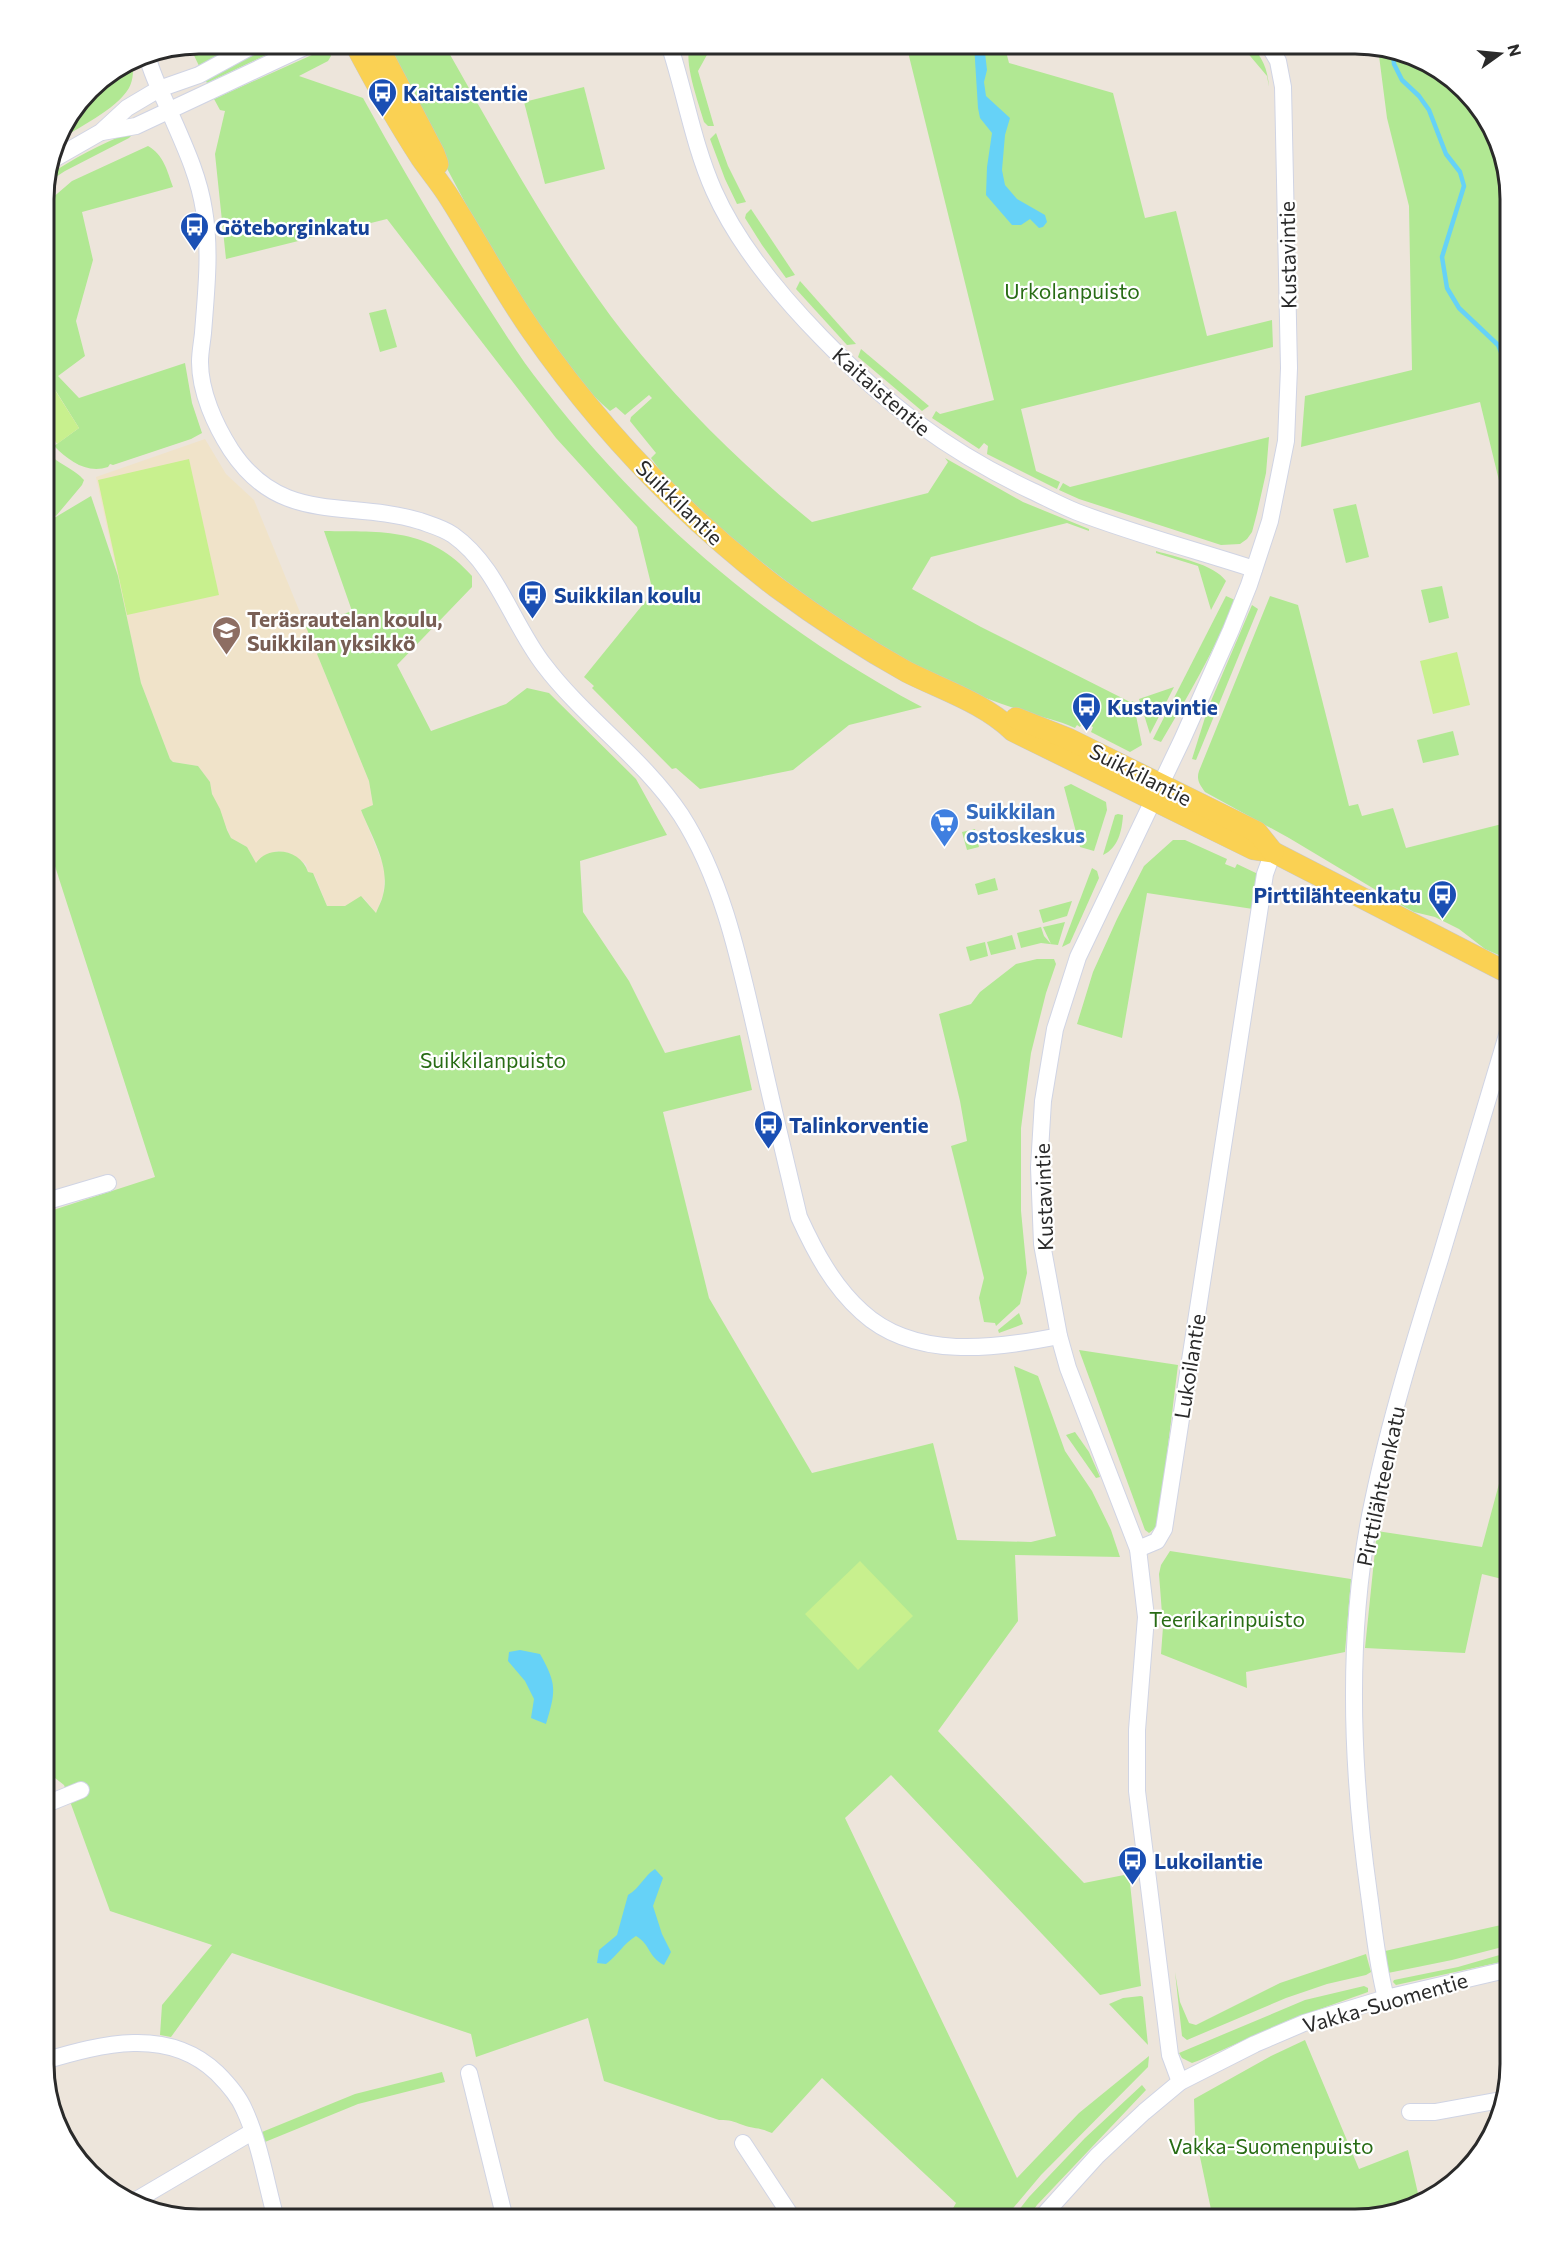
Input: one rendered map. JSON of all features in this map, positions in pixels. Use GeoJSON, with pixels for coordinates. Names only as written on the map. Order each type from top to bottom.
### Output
{"type":"FeatureCollection","features":[{"type":"Feature","properties":{"kind":"main road","name":"Suikkilantie"},"geometry":{"type":"LineString","coordinates":[[361,54],[421,158],[449,196],[500,282],[552,360],[617,439],[684,508],[744,561],[836,629],[907,671],[998,716],[1014,718],[1069,739],[1157,792],[1257,832],[1273,852],[1500,969]]}},
{"type":"Feature","properties":{"kind":"main road","name":"Suikkilantie"},"geometry":{"type":"LineString","coordinates":[[382,54],[434,153],[449,196]]}},
{"type":"Feature","properties":{"kind":"street"},"geometry":{"type":"LineString","coordinates":[[61,154],[101,132],[127,108],[159,88],[199,75],[238,54]]}},
{"type":"Feature","properties":{"kind":"street"},"geometry":{"type":"LineString","coordinates":[[101,132],[136,126],[290,54]]}},
{"type":"Feature","properties":{"kind":"street","name":"Kaitaistentie"},"geometry":{"type":"LineString","coordinates":[[672,54],[699,153],[715,192],[738,235],[778,289],[807,323],[877,393],[928,432],[975,463],[1075,512],[1254,569]]}},
{"type":"Feature","properties":{"kind":"street","name":"Kustavintie"},"geometry":{"type":"LineString","coordinates":[[1138,1549],[1090,1425],[1059,1336],[1042,1244],[1039,1167],[1043,1101],[1055,1029],[1088,933],[1157,792],[1231,630],[1270,521],[1286,441],[1289,368],[1283,87],[1274,54]]}},
{"type":"Feature","properties":{"kind":"street"},"geometry":{"type":"LineString","coordinates":[[150,63],[191,160],[205,212],[207,250],[200,362],[208,404],[230,449],[255,479],[285,498],[309,505],[409,518],[437,526],[461,541],[487,571],[524,636],[553,677],[643,767],[664,792],[694,838],[716,888],[739,961],[799,1217],[816,1253],[847,1297],[863,1313],[890,1330],[929,1344],[960,1347],[1031,1341],[1059,1336]]}},
{"type":"Feature","properties":{"kind":"street","name":"Lukoilantie"},"geometry":{"type":"LineString","coordinates":[[1138,1549],[1157,1541],[1164,1528],[1265,874],[1273,852]]}},
{"type":"Feature","properties":{"kind":"street","name":"Pirttilähteenkatu"},"geometry":{"type":"LineString","coordinates":[[1386,1998],[1380,1977],[1355,1765],[1357,1610],[1360,1579],[1372,1502],[1409,1358],[1500,1058]]}},
{"type":"Feature","properties":{"kind":"street"},"geometry":{"type":"LineString","coordinates":[[54,1199],[108,1183]]}},
{"type":"Feature","properties":{"kind":"street"},"geometry":{"type":"LineString","coordinates":[[1138,1549],[1146,1617],[1137,1730],[1137,1791],[1170,2055],[1180,2082]]}},
{"type":"Feature","properties":{"kind":"street"},"geometry":{"type":"LineString","coordinates":[[54,1801],[81,1790]]}},
{"type":"Feature","properties":{"kind":"street","name":"Vakka-Suomentie"},"geometry":{"type":"LineString","coordinates":[[1049,2209],[1097,2156],[1180,2082],[1304,2023],[1386,1998],[1500,1971]]}},
{"type":"Feature","properties":{"kind":"street"},"geometry":{"type":"LineString","coordinates":[[54,2059],[125,2043],[158,2043],[176,2048],[204,2063],[228,2084],[244,2108],[273,2209]]}},
{"type":"Feature","properties":{"kind":"street"},"geometry":{"type":"LineString","coordinates":[[469,2073],[503,2209]]}},
{"type":"Feature","properties":{"kind":"street"},"geometry":{"type":"LineString","coordinates":[[1410,2112],[1435,2112],[1495,2101]]}},
{"type":"Feature","properties":{"kind":"street"},"geometry":{"type":"LineString","coordinates":[[141,2197],[252,2132]]}},
{"type":"Feature","properties":{"kind":"street"},"geometry":{"type":"LineString","coordinates":[[743,2143],[786,2209]]}},
{"type":"Feature","properties":{"kind":"shaded area","name":"Teräsrautelan koulu, Suikkilan yksikkö"},"geometry":{"type":"Polygon","coordinates":[[[205,439],[226,474],[254,500],[369,781],[373,805],[361,810],[385,875],[383,895],[376,913],[364,898],[345,906],[327,906],[315,876],[308,872],[306,864],[289,853],[276,851],[256,863],[247,847],[231,838],[212,794],[210,782],[198,766],[173,762],[170,759],[141,683],[96,477],[205,439]]]}},
{"type":"Feature","properties":{"kind":"green space"},"geometry":{"type":"Polygon","coordinates":[[[193,54],[225,54],[200,68],[193,54]]]}},
{"type":"Feature","properties":{"kind":"green space"},"geometry":{"type":"Polygon","coordinates":[[[253,54],[268,54],[207,83],[204,77],[253,54]]]}},
{"type":"Feature","properties":{"kind":"green space"},"geometry":{"type":"Polygon","coordinates":[[[314,54],[330,54],[328,61],[299,76],[363,98],[468,276],[520,356],[582,436],[624,482],[715,567],[764,606],[815,642],[867,676],[922,707],[849,725],[793,770],[700,789],[676,768],[672,769],[592,688],[594,686],[584,677],[653,592],[637,527],[556,438],[387,219],[226,259],[215,154],[225,111],[220,110],[214,99],[314,54]]]}},
{"type":"Feature","properties":{"kind":"green space"},"geometry":{"type":"Polygon","coordinates":[[[388,54],[450,54],[552,230],[600,302],[626,336],[714,434],[812,522],[928,493],[948,462],[945,458],[1023,502],[1089,529],[1089,531],[1067,523],[931,557],[912,589],[981,627],[1130,702],[1133,701],[1142,745],[1130,752],[1091,732],[1093,727],[1083,722],[1080,727],[1077,725],[1075,728],[965,690],[865,636],[838,619],[763,563],[692,504],[651,458],[656,453],[630,421],[631,417],[652,398],[649,395],[625,415],[616,407],[610,411],[571,370],[527,308],[464,200],[388,54]]]}},
{"type":"Feature","properties":{"kind":"green space"},"geometry":{"type":"Polygon","coordinates":[[[689,54],[707,54],[698,71],[714,126],[708,126],[704,122],[695,93],[689,54]]]}},
{"type":"Feature","properties":{"kind":"green space","name":"Urkolanpuisto"},"geometry":{"type":"Polygon","coordinates":[[[908,54],[1007,54],[1009,63],[1113,93],[1145,218],[1176,211],[1207,336],[1272,320],[1273,347],[1021,409],[1036,471],[1060,482],[1057,489],[987,454],[988,446],[984,443],[979,449],[932,418],[936,411],[940,414],[994,400],[908,54]]]}},
{"type":"Feature","properties":{"kind":"green space"},"geometry":{"type":"Polygon","coordinates":[[[1248,54],[1258,54],[1261,58],[1266,69],[1269,87],[1267,76],[1248,54]]]}},
{"type":"Feature","properties":{"kind":"green space"},"geometry":{"type":"Polygon","coordinates":[[[1379,56],[1402,62],[1428,73],[1458,96],[1481,126],[1495,161],[1500,199],[1500,485],[1480,402],[1301,447],[1305,396],[1412,370],[1409,206],[1387,118],[1379,56]]]}},
{"type":"Feature","properties":{"kind":"green space"},"geometry":{"type":"Polygon","coordinates":[[[133,70],[132,81],[123,96],[96,118],[69,134],[90,103],[118,78],[133,70]]]}},
{"type":"Feature","properties":{"kind":"green space"},"geometry":{"type":"Polygon","coordinates":[[[584,87],[605,169],[545,184],[524,102],[584,87]]]}},
{"type":"Feature","properties":{"kind":"green space"},"geometry":{"type":"Polygon","coordinates":[[[129,133],[131,136],[56,177],[57,170],[97,147],[129,133]]]}},
{"type":"Feature","properties":{"kind":"green space"},"geometry":{"type":"Polygon","coordinates":[[[716,133],[728,166],[746,202],[737,204],[725,179],[710,139],[716,133]]]}},
{"type":"Feature","properties":{"kind":"green space"},"geometry":{"type":"Polygon","coordinates":[[[148,146],[158,154],[167,169],[173,187],[82,212],[93,260],[76,321],[85,356],[58,376],[79,398],[185,363],[192,403],[202,433],[191,439],[100,469],[79,465],[54,446],[79,428],[54,388],[54,196],[72,181],[148,146]]]}},
{"type":"Feature","properties":{"kind":"green space"},"geometry":{"type":"Polygon","coordinates":[[[751,209],[795,275],[786,278],[762,245],[745,218],[751,209]]]}},
{"type":"Feature","properties":{"kind":"green space"},"geometry":{"type":"Polygon","coordinates":[[[800,281],[856,344],[847,345],[796,289],[800,281]]]}},
{"type":"Feature","properties":{"kind":"green space"},"geometry":{"type":"Polygon","coordinates":[[[386,309],[397,347],[380,352],[369,313],[386,309]]]}},
{"type":"Feature","properties":{"kind":"green space"},"geometry":{"type":"Polygon","coordinates":[[[861,349],[929,406],[922,411],[858,357],[861,349]]]}},
{"type":"Feature","properties":{"kind":"green space"},"geometry":{"type":"Polygon","coordinates":[[[54,389],[79,428],[57,444],[54,439],[54,389]]]}},
{"type":"Feature","properties":{"kind":"green space"},"geometry":{"type":"Polygon","coordinates":[[[1269,437],[1266,473],[1252,532],[1240,544],[1221,545],[1079,499],[1059,490],[1063,483],[1070,487],[1269,437]]]}},
{"type":"Feature","properties":{"kind":"green space"},"geometry":{"type":"Polygon","coordinates":[[[54,458],[84,480],[56,516],[54,515],[54,458]]]}},
{"type":"Feature","properties":{"kind":"green space"},"geometry":{"type":"Polygon","coordinates":[[[189,459],[219,595],[127,615],[98,480],[189,459]]]}},
{"type":"Feature","properties":{"kind":"green space","name":"Suikkilanpuisto"},"geometry":{"type":"Polygon","coordinates":[[[91,496],[118,576],[141,683],[170,759],[173,762],[198,766],[210,782],[212,794],[231,838],[247,847],[256,863],[269,853],[292,854],[299,859],[308,872],[313,873],[327,906],[345,906],[361,896],[376,913],[385,884],[379,851],[361,810],[373,805],[369,781],[306,627],[352,611],[324,531],[385,533],[404,536],[422,540],[456,560],[472,576],[472,587],[397,665],[431,731],[506,704],[527,688],[549,693],[636,779],[667,835],[580,861],[583,912],[629,981],[665,1053],[740,1035],[752,1090],[663,1112],[709,1298],[812,1473],[933,1443],[957,1540],[1031,1542],[1056,1536],[1014,1366],[1038,1376],[1065,1451],[1092,1491],[1111,1530],[1120,1557],[1015,1555],[1018,1621],[938,1731],[1084,1883],[1129,1874],[1141,1986],[1100,1995],[891,1775],[845,1818],[1017,2178],[1079,2113],[1149,2056],[1148,2067],[1041,2175],[1012,2209],[953,2209],[956,2203],[822,2078],[772,2133],[731,2121],[719,2120],[604,2081],[588,2018],[476,2057],[471,2034],[232,1953],[171,2037],[160,2035],[162,2005],[212,1945],[110,1911],[64,1785],[54,1778],[54,1210],[155,1177],[54,863],[54,518],[91,496]]]}},
{"type":"Feature","properties":{"kind":"green space"},"geometry":{"type":"Polygon","coordinates":[[[1356,504],[1369,557],[1346,563],[1333,509],[1356,504]]]}},
{"type":"Feature","properties":{"kind":"green space"},"geometry":{"type":"Polygon","coordinates":[[[1156,551],[1204,566],[1226,581],[1211,610],[1198,566],[1156,553],[1156,551]]]}},
{"type":"Feature","properties":{"kind":"green space"},"geometry":{"type":"Polygon","coordinates":[[[1442,586],[1449,618],[1429,623],[1421,590],[1442,586]]]}},
{"type":"Feature","properties":{"kind":"green space"},"geometry":{"type":"Polygon","coordinates":[[[1226,596],[1235,600],[1210,655],[1161,742],[1153,739],[1226,596]]]}},
{"type":"Feature","properties":{"kind":"green space"},"geometry":{"type":"Polygon","coordinates":[[[1270,596],[1298,605],[1349,806],[1358,804],[1362,816],[1393,808],[1406,848],[1500,824],[1500,956],[1485,949],[1459,929],[1435,917],[1414,912],[1401,905],[1289,838],[1205,792],[1198,780],[1199,771],[1270,596]]]}},
{"type":"Feature","properties":{"kind":"green space"},"geometry":{"type":"Polygon","coordinates":[[[1252,605],[1258,609],[1196,760],[1192,759],[1208,708],[1252,605]]]}},
{"type":"Feature","properties":{"kind":"green space"},"geometry":{"type":"Polygon","coordinates":[[[1457,652],[1470,705],[1433,714],[1420,661],[1457,652]]]}},
{"type":"Feature","properties":{"kind":"green space"},"geometry":{"type":"Polygon","coordinates":[[[1174,687],[1150,734],[1139,699],[1174,687]]]}},
{"type":"Feature","properties":{"kind":"green space"},"geometry":{"type":"Polygon","coordinates":[[[1453,731],[1459,755],[1423,763],[1417,740],[1453,731]]]}},
{"type":"Feature","properties":{"kind":"green space"},"geometry":{"type":"Polygon","coordinates":[[[1071,784],[1106,802],[1107,810],[1094,851],[1080,847],[1064,787],[1071,784]]]}},
{"type":"Feature","properties":{"kind":"green space"},"geometry":{"type":"Polygon","coordinates":[[[1115,815],[1123,815],[1118,838],[1112,848],[1103,855],[1115,815]]]}},
{"type":"Feature","properties":{"kind":"green space"},"geometry":{"type":"Polygon","coordinates":[[[975,829],[979,847],[967,850],[962,832],[975,829]]]}},
{"type":"Feature","properties":{"kind":"green space"},"geometry":{"type":"Polygon","coordinates":[[[1173,840],[1185,840],[1227,859],[1225,864],[1235,868],[1237,864],[1258,874],[1253,909],[1147,893],[1122,1038],[1077,1024],[1093,972],[1144,866],[1173,840]]]}},
{"type":"Feature","properties":{"kind":"green space"},"geometry":{"type":"Polygon","coordinates":[[[1092,868],[1097,871],[1099,878],[1070,943],[1062,947],[1092,868]]]}},
{"type":"Feature","properties":{"kind":"green space"},"geometry":{"type":"Polygon","coordinates":[[[995,878],[998,890],[978,895],[975,884],[995,878]]]}},
{"type":"Feature","properties":{"kind":"green space"},"geometry":{"type":"Polygon","coordinates":[[[1072,901],[1067,916],[1043,923],[1039,910],[1072,901]]]}},
{"type":"Feature","properties":{"kind":"green space"},"geometry":{"type":"Polygon","coordinates":[[[1065,922],[1058,945],[1041,943],[1021,948],[1017,933],[1041,927],[1044,936],[1051,944],[1043,927],[1065,922]]]}},
{"type":"Feature","properties":{"kind":"green space"},"geometry":{"type":"Polygon","coordinates":[[[1012,935],[1016,949],[991,955],[987,942],[1012,935]]]}},
{"type":"Feature","properties":{"kind":"green space"},"geometry":{"type":"Polygon","coordinates":[[[985,942],[988,956],[970,961],[966,947],[985,942]]]}},
{"type":"Feature","properties":{"kind":"green space"},"geometry":{"type":"Polygon","coordinates":[[[1037,959],[1054,959],[1056,964],[1031,1053],[1021,1128],[1021,1211],[1027,1273],[1020,1304],[996,1326],[995,1323],[984,1322],[979,1298],[984,1278],[951,1146],[967,1141],[939,1014],[971,1004],[980,992],[1016,964],[1037,959]]]}},
{"type":"Feature","properties":{"kind":"green space"},"geometry":{"type":"Polygon","coordinates":[[[1019,1313],[1023,1324],[999,1333],[998,1330],[1019,1313]]]}},
{"type":"Feature","properties":{"kind":"green space"},"geometry":{"type":"Polygon","coordinates":[[[1079,1350],[1178,1365],[1158,1526],[1149,1533],[1145,1530],[1079,1350]]]}},
{"type":"Feature","properties":{"kind":"green space"},"geometry":{"type":"Polygon","coordinates":[[[1075,1432],[1089,1452],[1100,1477],[1096,1478],[1066,1435],[1075,1432]]]}},
{"type":"Feature","properties":{"kind":"green space"},"geometry":{"type":"Polygon","coordinates":[[[1500,1480],[1500,1578],[1482,1574],[1465,1653],[1365,1648],[1377,1531],[1482,1547],[1500,1480]]]}},
{"type":"Feature","properties":{"kind":"green space","name":"Teerikarinpuisto"},"geometry":{"type":"Polygon","coordinates":[[[1170,1551],[1351,1579],[1345,1652],[1246,1672],[1247,1688],[1161,1654],[1163,1627],[1159,1574],[1161,1565],[1170,1551]]]}},
{"type":"Feature","properties":{"kind":"green space"},"geometry":{"type":"Polygon","coordinates":[[[860,1561],[913,1616],[858,1670],[805,1614],[860,1561]]]}},
{"type":"Feature","properties":{"kind":"green space"},"geometry":{"type":"Polygon","coordinates":[[[1500,1925],[1500,1948],[1452,1960],[1388,1973],[1385,1951],[1500,1925]]]}},
{"type":"Feature","properties":{"kind":"green space"},"geometry":{"type":"Polygon","coordinates":[[[1366,1954],[1371,1972],[1366,1975],[1327,1984],[1286,1998],[1187,2040],[1182,2036],[1175,1972],[1180,2002],[1189,2023],[1196,2025],[1280,1983],[1366,1954]]]}},
{"type":"Feature","properties":{"kind":"green space"},"geometry":{"type":"Polygon","coordinates":[[[1500,1955],[1500,1962],[1396,1985],[1393,1982],[1394,1980],[1458,1967],[1500,1955]]]}},
{"type":"Feature","properties":{"kind":"green space"},"geometry":{"type":"Polygon","coordinates":[[[1364,1986],[1368,1988],[1368,1992],[1289,2020],[1192,2063],[1182,2058],[1179,2053],[1305,2000],[1364,1986]]]}},
{"type":"Feature","properties":{"kind":"green space"},"geometry":{"type":"Polygon","coordinates":[[[1143,1997],[1148,2045],[1109,2004],[1123,1998],[1143,1997]]]}},
{"type":"Feature","properties":{"kind":"green space","name":"Vakka-Suomenpuisto"},"geometry":{"type":"Polygon","coordinates":[[[1305,2040],[1359,2169],[1408,2150],[1418,2195],[1374,2208],[1211,2209],[1195,2133],[1194,2099],[1271,2056],[1305,2040]]]}},
{"type":"Feature","properties":{"kind":"green space"},"geometry":{"type":"Polygon","coordinates":[[[442,2072],[445,2082],[358,2104],[265,2142],[262,2132],[355,2094],[442,2072]]]}},
{"type":"Feature","properties":{"kind":"green space"},"geometry":{"type":"Polygon","coordinates":[[[1142,2085],[1146,2090],[1034,2209],[1020,2209],[1029,2197],[1085,2138],[1142,2085]]]}},
{"type":"Feature","properties":{"kind":"water"},"geometry":{"type":"Polygon","coordinates":[[[975,54],[985,54],[986,96],[1010,118],[1005,135],[1002,170],[1005,185],[1017,199],[1045,215],[1047,222],[1043,227],[1039,228],[1030,219],[1021,225],[1012,225],[986,195],[992,133],[980,118],[975,54]]]}},
{"type":"Feature","properties":{"kind":"water"},"geometry":{"type":"Polygon","coordinates":[[[520,1650],[540,1654],[550,1673],[553,1695],[546,1724],[531,1718],[534,1699],[525,1681],[508,1661],[509,1652],[520,1650]]]}},
{"type":"Feature","properties":{"kind":"water"},"geometry":{"type":"Polygon","coordinates":[[[655,1869],[663,1878],[653,1906],[662,1934],[671,1952],[664,1965],[636,1936],[606,1964],[597,1963],[599,1950],[617,1935],[628,1895],[655,1869]]]}},
{"type":"Feature","properties":{"kind":"waterway"},"geometry":{"type":"LineString","coordinates":[[1394,60],[1402,80],[1419,96],[1429,110],[1446,154],[1460,172],[1464,186],[1442,257],[1447,288],[1459,308],[1498,345],[1500,350]]}},
{"type":"Feature","properties":{"kind":"place","name":"Kaitaistentie"},"geometry":{"type":"Point","coordinates":[382,118]}},
{"type":"Feature","properties":{"kind":"place","name":"Göteborginkatu"},"geometry":{"type":"Point","coordinates":[194,252]}},
{"type":"Feature","properties":{"kind":"place","name":"Suikkilan koulu"},"geometry":{"type":"Point","coordinates":[533,620]}},
{"type":"Feature","properties":{"kind":"place","name":"Teräsrautelan koulu, Suikkilan yksikkö"},"geometry":{"type":"Point","coordinates":[226,656]}},
{"type":"Feature","properties":{"kind":"place","name":"Kustavintie"},"geometry":{"type":"Point","coordinates":[1086,732]}},
{"type":"Feature","properties":{"kind":"place","name":"Suikkilan ostoskeskus"},"geometry":{"type":"Point","coordinates":[945,848]}},
{"type":"Feature","properties":{"kind":"place","name":"Pirttilähteenkatu"},"geometry":{"type":"Point","coordinates":[1442,920]}},
{"type":"Feature","properties":{"kind":"place","name":"Talinkorventie"},"geometry":{"type":"Point","coordinates":[768,1150]}},
{"type":"Feature","properties":{"kind":"place","name":"Lukoilantie"},"geometry":{"type":"Point","coordinates":[1133,1886]}}]}
